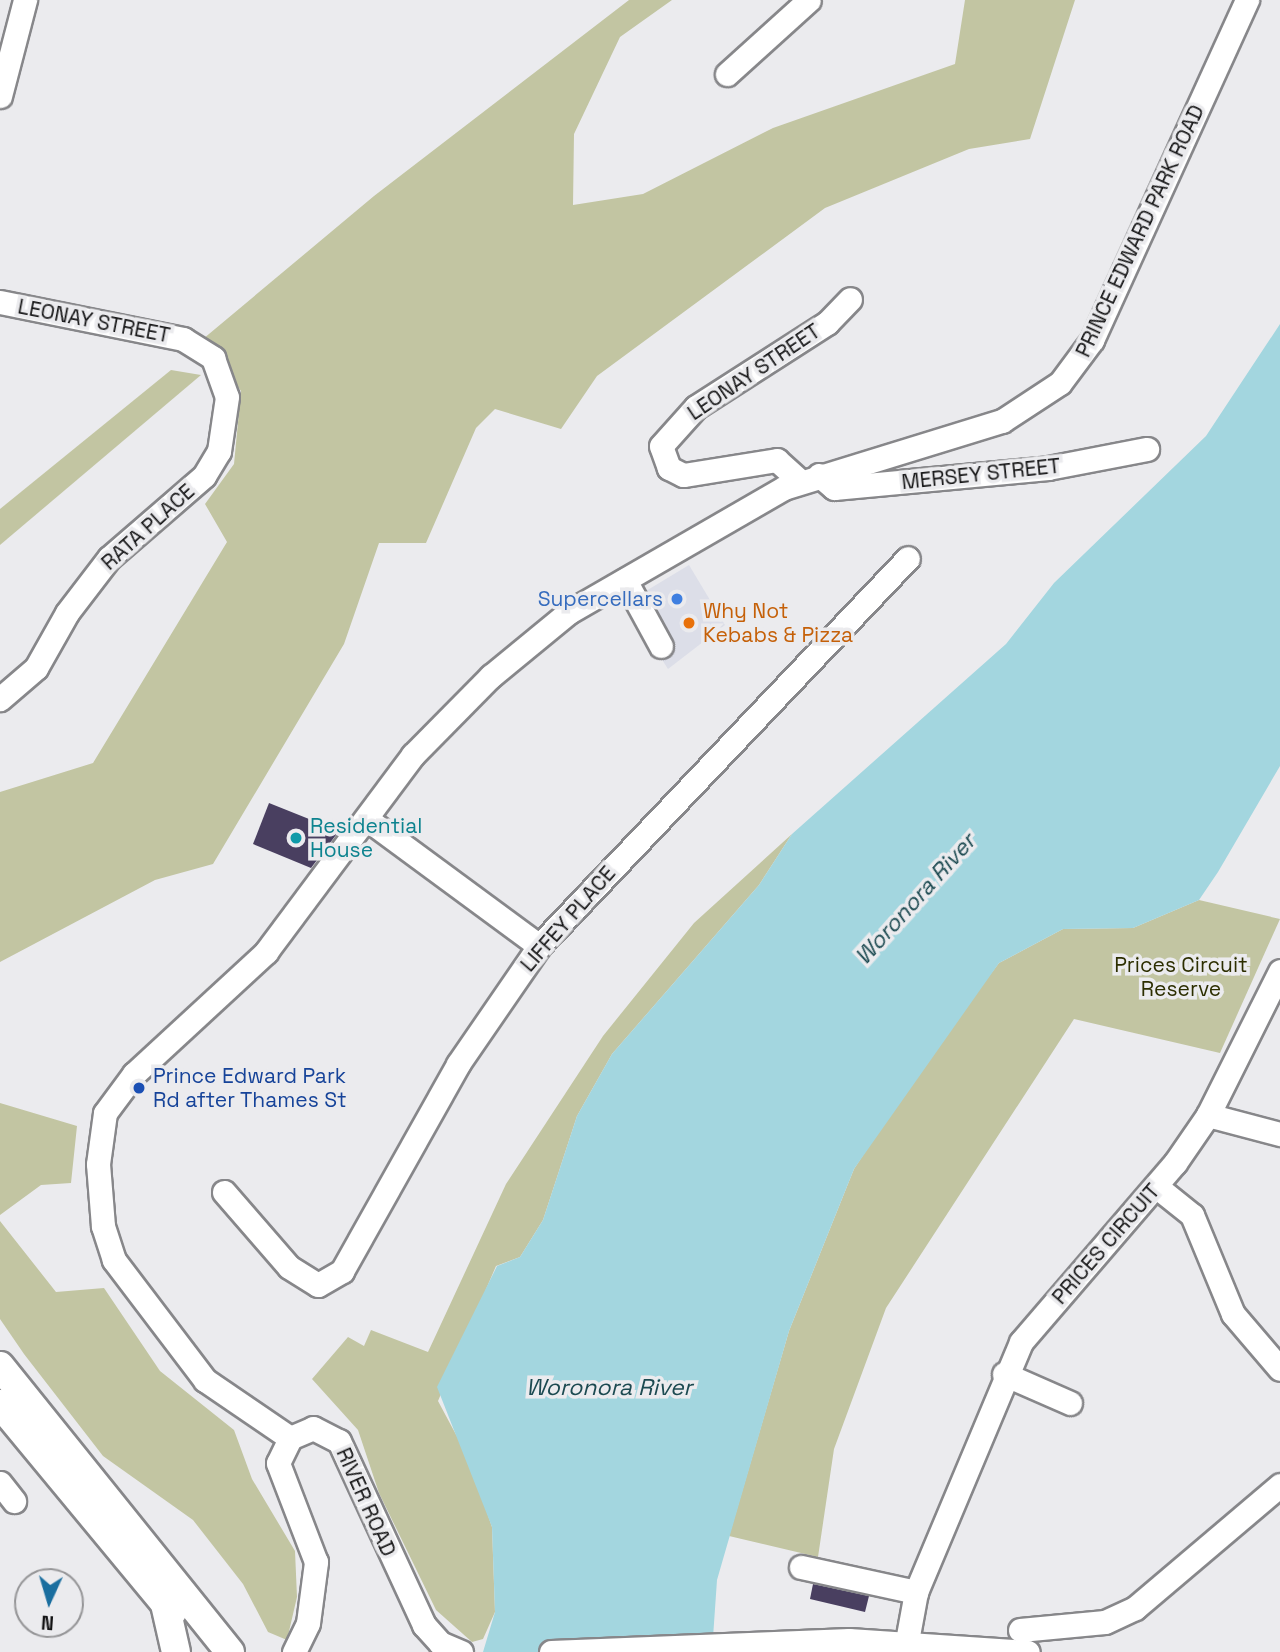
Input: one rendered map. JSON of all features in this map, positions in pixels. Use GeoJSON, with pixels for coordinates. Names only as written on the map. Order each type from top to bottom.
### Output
{"type":"FeatureCollection","features":[{"type":"Feature","properties":{"kind":"main road"},"geometry":{"type":"LineString","coordinates":[[0,1366],[230,1652]]}},
{"type":"Feature","properties":{"kind":"main road"},"geometry":{"type":"LineString","coordinates":[[0,1404],[204,1652]]}},
{"type":"Feature","properties":{"kind":"main road"},"geometry":{"type":"LineString","coordinates":[[165,1604],[176,1652]]}},
{"type":"Feature","properties":{"kind":"street"},"geometry":{"type":"LineString","coordinates":[[0,96],[25,0]]}},
{"type":"Feature","properties":{"kind":"street"},"geometry":{"type":"LineString","coordinates":[[727,74],[809,0]]}},
{"type":"Feature","properties":{"kind":"street","name":"PRINCE EDWARD PARK ROAD"},"geometry":{"type":"LineString","coordinates":[[290,1438],[257,1412],[205,1380],[114,1260],[103,1226],[100,1124],[134,1073],[266,952],[413,755],[491,676],[569,612],[809,478],[1002,421],[1040,398],[1077,365],[1247,0]]}},
{"type":"Feature","properties":{"kind":"street","name":"LEONAY STREET"},"geometry":{"type":"LineString","coordinates":[[809,478],[777,460],[683,475],[668,468],[661,446],[696,407],[834,318],[850,299]]}},
{"type":"Feature","properties":{"kind":"street","name":"LEONAY STREET"},"geometry":{"type":"LineString","coordinates":[[0,302],[152,331],[204,349],[227,397],[219,451]]}},
{"type":"Feature","properties":{"kind":"street","name":"MERSEY STREET"},"geometry":{"type":"LineString","coordinates":[[809,478],[834,488],[876,485],[1048,468],[1147,449]]}},
{"type":"Feature","properties":{"kind":"street","name":"RATA PLACE"},"geometry":{"type":"LineString","coordinates":[[0,699],[36,668],[67,613],[109,558],[204,476],[219,451]]}},
{"type":"Feature","properties":{"kind":"street","name":"LIFFEY PLACE"},"geometry":{"type":"LineString","coordinates":[[224,1192],[289,1266],[318,1284],[342,1271],[458,1064],[539,946],[908,558]]}},
{"type":"Feature","properties":{"kind":"street"},"geometry":{"type":"LineString","coordinates":[[625,580],[661,646]]}},
{"type":"Feature","properties":{"kind":"street"},"geometry":{"type":"LineString","coordinates":[[367,819],[539,946]]}},
{"type":"Feature","properties":{"kind":"street","name":"PRICES CIRCUIT"},"geometry":{"type":"LineString","coordinates":[[905,1647],[916,1592],[1004,1374],[1027,1334],[1157,1187],[1208,1115],[1280,971]]}},
{"type":"Feature","properties":{"kind":"street"},"geometry":{"type":"LineString","coordinates":[[1208,1115],[1280,1134]]}},
{"type":"Feature","properties":{"kind":"street"},"geometry":{"type":"LineString","coordinates":[[1157,1187],[1192,1215],[1233,1314],[1280,1368]]}},
{"type":"Feature","properties":{"kind":"street"},"geometry":{"type":"LineString","coordinates":[[1004,1374],[1070,1404]]}},
{"type":"Feature","properties":{"kind":"street"},"geometry":{"type":"LineString","coordinates":[[257,1412],[313,1429]]}},
{"type":"Feature","properties":{"kind":"street"},"geometry":{"type":"LineString","coordinates":[[257,1412],[316,1562],[308,1623],[294,1652]]}},
{"type":"Feature","properties":{"kind":"street","name":"RIVER ROAD"},"geometry":{"type":"LineString","coordinates":[[290,1438],[313,1429],[339,1441],[371,1522],[429,1644],[461,1652]]}},
{"type":"Feature","properties":{"kind":"street"},"geometry":{"type":"LineString","coordinates":[[278,1463],[290,1438]]}},
{"type":"Feature","properties":{"kind":"street"},"geometry":{"type":"LineString","coordinates":[[1020,1630],[1105,1622],[1156,1593],[1280,1485]]}},
{"type":"Feature","properties":{"kind":"street"},"geometry":{"type":"LineString","coordinates":[[801,1567],[916,1592]]}},
{"type":"Feature","properties":{"kind":"street"},"geometry":{"type":"LineString","coordinates":[[551,1652],[717,1647],[905,1647],[1028,1652]]}},
{"type":"Feature","properties":{"kind":"shaded area"},"geometry":{"type":"Polygon","coordinates":[[[689,565],[725,625],[668,669],[626,603],[689,565]]]}},
{"type":"Feature","properties":{"kind":"green space"},"geometry":{"type":"Polygon","coordinates":[[[629,0],[672,0],[620,37],[574,134],[573,205],[643,194],[773,128],[955,64],[965,0],[1075,0],[1030,139],[969,149],[825,208],[597,376],[561,429],[495,409],[476,428],[426,543],[379,543],[344,644],[213,864],[155,880],[0,962],[0,792],[93,763],[227,542],[205,504],[234,464],[241,391],[203,339],[374,196],[629,0]]]}},
{"type":"Feature","properties":{"kind":"green space"},"geometry":{"type":"Polygon","coordinates":[[[171,370],[201,375],[0,545],[0,509],[171,370]]]}},
{"type":"Feature","properties":{"kind":"green space"},"geometry":{"type":"Polygon","coordinates":[[[792,834],[759,885],[612,1054],[577,1116],[543,1220],[520,1257],[496,1266],[438,1401],[468,1457],[492,1527],[495,1612],[483,1639],[472,1642],[436,1610],[379,1493],[358,1430],[312,1379],[348,1337],[364,1346],[371,1330],[428,1352],[506,1184],[603,1036],[694,923],[792,834]]]}},
{"type":"Feature","properties":{"kind":"green space","name":"Prices Circuit Reserve"},"geometry":{"type":"Polygon","coordinates":[[[1199,900],[1280,919],[1220,1053],[1074,1019],[886,1308],[834,1449],[818,1557],[729,1536],[789,1331],[854,1169],[930,1053],[999,963],[1063,929],[1133,928],[1199,900]]]}},
{"type":"Feature","properties":{"kind":"green space"},"geometry":{"type":"Polygon","coordinates":[[[0,1103],[77,1126],[71,1183],[41,1185],[0,1215],[0,1103]]]}},
{"type":"Feature","properties":{"kind":"green space"},"geometry":{"type":"Polygon","coordinates":[[[0,1221],[56,1292],[104,1288],[160,1371],[234,1430],[252,1479],[295,1551],[297,1597],[287,1640],[268,1632],[243,1584],[193,1520],[103,1456],[0,1319],[0,1221]]]}},
{"type":"Feature","properties":{"kind":"water","name":"Woronora River"},"geometry":{"type":"Polygon","coordinates":[[[1280,324],[1280,766],[1218,872],[1199,900],[1133,928],[1063,929],[999,963],[854,1169],[789,1331],[717,1580],[712,1652],[483,1652],[495,1612],[492,1527],[437,1387],[497,1266],[520,1257],[543,1220],[577,1116],[612,1054],[759,885],[792,834],[1006,644],[1054,583],[1206,436],[1280,324]]]}},
{"type":"Feature","properties":{"kind":"building","name":"Residential House"},"geometry":{"type":"Polygon","coordinates":[[[269,803],[339,831],[311,868],[253,844],[269,803]]]}},
{"type":"Feature","properties":{"kind":"building"},"geometry":{"type":"Polygon","coordinates":[[[813,1584],[869,1596],[865,1612],[810,1599],[813,1584]]]}},
{"type":"Feature","properties":{"kind":"place","name":"Supercellars"},"geometry":{"type":"Point","coordinates":[677,599]}},
{"type":"Feature","properties":{"kind":"place","name":"Why Not Kebabs & Pizza"},"geometry":{"type":"Point","coordinates":[689,623]}},
{"type":"Feature","properties":{"kind":"place","name":"Residential House"},"geometry":{"type":"Point","coordinates":[296,838]}},
{"type":"Feature","properties":{"kind":"place","name":"Prince Edward Park Rd after Thames St"},"geometry":{"type":"Point","coordinates":[139,1088]}}]}
